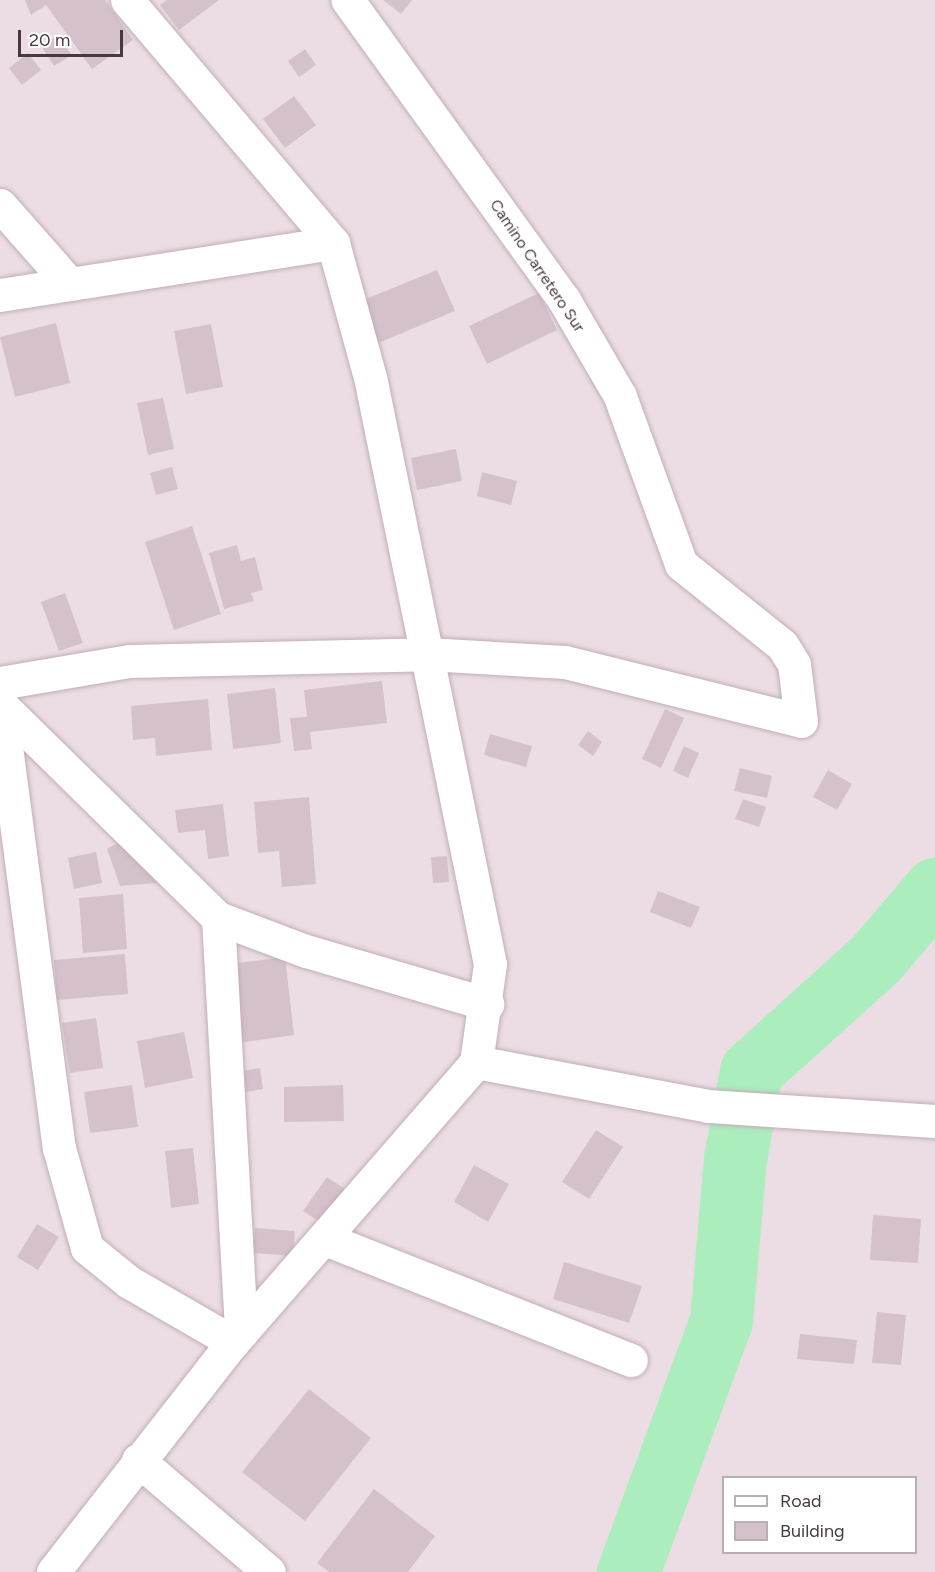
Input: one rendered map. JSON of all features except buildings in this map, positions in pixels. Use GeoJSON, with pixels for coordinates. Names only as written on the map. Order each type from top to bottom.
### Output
{"type":"FeatureCollection","features":[{"type":"Feature","properties":{"kind":"street"},"geometry":{"type":"LineString","coordinates":[[53,1572],[138,1460],[237,1337],[325,1239],[476,1062],[487,1004],[490,964],[370,377],[333,243],[127,0]]}},
{"type":"Feature","properties":{"kind":"street","name":"Camino Carretero Sur"},"geometry":{"type":"LineString","coordinates":[[348,0],[564,300],[620,396],[681,564],[783,645],[794,664],[801,721],[565,662],[427,654]]}},
{"type":"Feature","properties":{"kind":"street"},"geometry":{"type":"LineString","coordinates":[[0,206],[68,282]]}},
{"type":"Feature","properties":{"kind":"street"},"geometry":{"type":"LineString","coordinates":[[0,295],[68,282],[333,243]]}},
{"type":"Feature","properties":{"kind":"street"},"geometry":{"type":"LineString","coordinates":[[0,683],[129,662],[427,654]]}},
{"type":"Feature","properties":{"kind":"street"},"geometry":{"type":"LineString","coordinates":[[0,702],[218,918],[306,951],[487,1004]]}},
{"type":"Feature","properties":{"kind":"street"},"geometry":{"type":"LineString","coordinates":[[0,702],[59,1148],[87,1248],[129,1282],[237,1337]]}},
{"type":"Feature","properties":{"kind":"street"},"geometry":{"type":"LineString","coordinates":[[218,918],[237,1337]]}},
{"type":"Feature","properties":{"kind":"street"},"geometry":{"type":"LineString","coordinates":[[476,1062],[708,1106],[935,1121]]}},
{"type":"Feature","properties":{"kind":"street"},"geometry":{"type":"LineString","coordinates":[[325,1239],[631,1360]]}},
{"type":"Feature","properties":{"kind":"street"},"geometry":{"type":"LineString","coordinates":[[138,1460],[270,1572]]}},
{"type":"Feature","properties":{"kind":"shaded area"},"geometry":{"type":"Polygon","coordinates":[[[0,0],[935,0],[935,1572],[0,1572],[0,0]]]}},
{"type":"Feature","properties":{"kind":"waterway"},"geometry":{"type":"LineString","coordinates":[[628,1572],[721,1321],[735,1159],[751,1071],[876,958],[935,889]]}}]}
